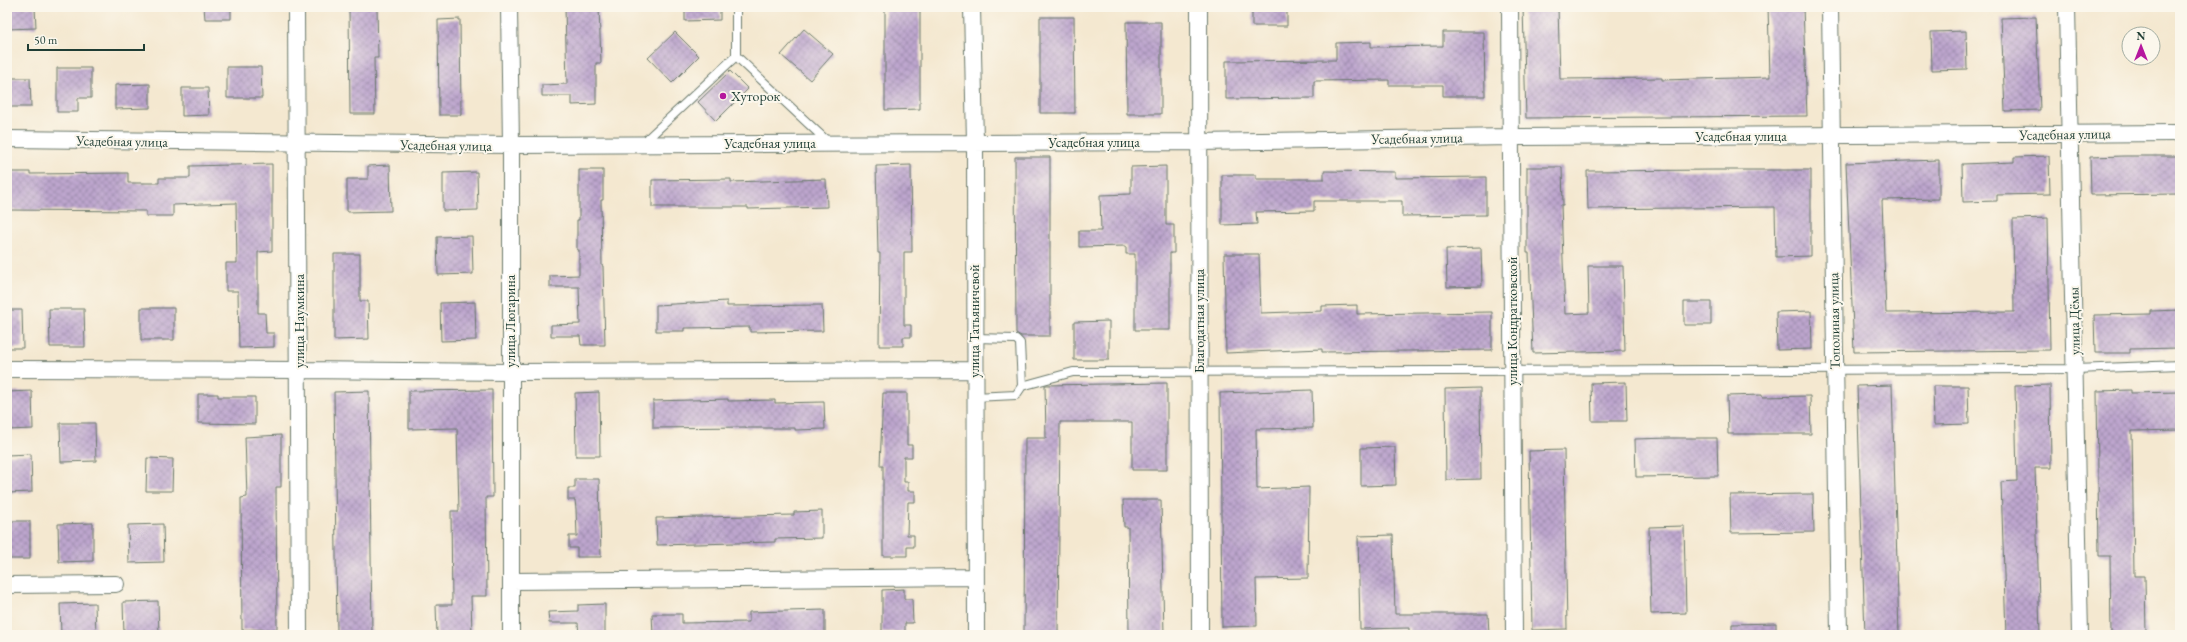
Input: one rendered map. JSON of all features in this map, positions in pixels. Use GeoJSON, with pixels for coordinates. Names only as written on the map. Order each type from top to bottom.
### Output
{"type":"FeatureCollection","features":[{"type":"Feature","properties":{"kind":"street","name":"улица Наумкина"},"geometry":{"type":"LineString","coordinates":[[296,7],[299,370],[299,635]]}},
{"type":"Feature","properties":{"kind":"street","name":"улица Люгарина"},"geometry":{"type":"LineString","coordinates":[[509,7],[511,145],[510,372],[512,635]]}},
{"type":"Feature","properties":{"kind":"street","name":"улица Татьяничевой"},"geometry":{"type":"LineString","coordinates":[[972,7],[975,142],[974,397],[976,635]]}},
{"type":"Feature","properties":{"kind":"street","name":"Благодатная улица"},"geometry":{"type":"LineString","coordinates":[[1199,7],[1200,635]]}},
{"type":"Feature","properties":{"kind":"street","name":"улица Кондратковской"},"geometry":{"type":"LineString","coordinates":[[1510,7],[1514,635]]}},
{"type":"Feature","properties":{"kind":"street","name":"Тополиная улица"},"geometry":{"type":"LineString","coordinates":[[1830,7],[1839,635]]}},
{"type":"Feature","properties":{"kind":"street","name":"улица Дёмы"},"geometry":{"type":"LineString","coordinates":[[2067,7],[2071,134],[2080,635]]}},
{"type":"Feature","properties":{"kind":"street","name":"Усадебная улица"},"geometry":{"type":"LineString","coordinates":[[7,139],[511,145],[828,142],[1199,142],[1511,137],[2180,133]]}},
{"type":"Feature","properties":{"kind":"street"},"geometry":{"type":"LineString","coordinates":[[7,369],[510,372],[974,370]]}},
{"type":"Feature","properties":{"kind":"street"},"geometry":{"type":"LineString","coordinates":[[511,581],[975,577]]}},
{"type":"Feature","properties":{"kind":"street"},"geometry":{"type":"LineString","coordinates":[[7,585],[116,584]]}},
{"type":"Feature","properties":{"kind":"lane"},"geometry":{"type":"LineString","coordinates":[[642,144],[736,56],[736,7]]}},
{"type":"Feature","properties":{"kind":"lane"},"geometry":{"type":"LineString","coordinates":[[736,56],[828,142]]}},
{"type":"Feature","properties":{"kind":"lane"},"geometry":{"type":"LineString","coordinates":[[974,338],[1016,339],[1020,343],[1022,386],[1016,395],[974,397]]}},
{"type":"Feature","properties":{"kind":"lane"},"geometry":{"type":"LineString","coordinates":[[1022,386],[1074,372],[2075,369],[2180,366]]}},
{"type":"Feature","properties":{"kind":"building"},"geometry":{"type":"Polygon","coordinates":[[[7,7],[35,7],[36,28],[7,29],[7,7]]]}},
{"type":"Feature","properties":{"kind":"building"},"geometry":{"type":"Polygon","coordinates":[[[204,7],[231,7],[231,19],[205,19],[204,7]]]}},
{"type":"Feature","properties":{"kind":"building"},"geometry":{"type":"Polygon","coordinates":[[[349,7],[377,7],[378,58],[374,58],[375,114],[350,114],[349,7]]]}},
{"type":"Feature","properties":{"kind":"building"},"geometry":{"type":"Polygon","coordinates":[[[565,7],[599,7],[601,63],[596,63],[596,104],[572,105],[572,96],[542,96],[542,85],[567,84],[565,7]]]}},
{"type":"Feature","properties":{"kind":"building"},"geometry":{"type":"Polygon","coordinates":[[[685,7],[720,7],[720,20],[685,21],[685,7]]]}},
{"type":"Feature","properties":{"kind":"building"},"geometry":{"type":"Polygon","coordinates":[[[885,7],[920,7],[920,109],[885,110],[885,7]]]}},
{"type":"Feature","properties":{"kind":"building"},"geometry":{"type":"Polygon","coordinates":[[[1252,7],[1287,7],[1287,26],[1252,26],[1252,7]]]}},
{"type":"Feature","properties":{"kind":"building"},"geometry":{"type":"Polygon","coordinates":[[[1523,7],[1558,7],[1560,79],[1662,78],[1662,80],[1770,77],[1768,7],[1803,7],[1807,116],[1526,118],[1523,7]]]}},
{"type":"Feature","properties":{"kind":"building"},"geometry":{"type":"Polygon","coordinates":[[[1040,17],[1074,17],[1075,113],[1040,113],[1040,17]]]}},
{"type":"Feature","properties":{"kind":"building"},"geometry":{"type":"Polygon","coordinates":[[[2036,17],[2040,110],[2005,111],[2001,18],[2036,17]]]}},
{"type":"Feature","properties":{"kind":"building"},"geometry":{"type":"Polygon","coordinates":[[[460,19],[461,115],[439,115],[438,20],[460,19]]]}},
{"type":"Feature","properties":{"kind":"building"},"geometry":{"type":"Polygon","coordinates":[[[1126,22],[1161,22],[1161,114],[1127,114],[1126,22]]]}},
{"type":"Feature","properties":{"kind":"building"},"geometry":{"type":"Polygon","coordinates":[[[804,29],[833,54],[810,80],[781,55],[804,29]]]}},
{"type":"Feature","properties":{"kind":"building"},"geometry":{"type":"Polygon","coordinates":[[[1966,31],[1967,69],[1932,70],[1931,32],[1966,31]]]}},
{"type":"Feature","properties":{"kind":"building"},"geometry":{"type":"Polygon","coordinates":[[[675,32],[699,56],[672,83],[648,58],[675,32]]]}},
{"type":"Feature","properties":{"kind":"building"},"geometry":{"type":"Polygon","coordinates":[[[1443,32],[1484,32],[1485,96],[1443,96],[1443,85],[1389,85],[1389,80],[1314,81],[1314,98],[1226,99],[1226,61],[1336,60],[1336,43],[1371,42],[1371,47],[1443,46],[1443,32]]]}},
{"type":"Feature","properties":{"kind":"building"},"geometry":{"type":"Polygon","coordinates":[[[227,67],[261,67],[262,98],[227,98],[227,67]]]}},
{"type":"Feature","properties":{"kind":"building"},"geometry":{"type":"Polygon","coordinates":[[[57,68],[91,68],[91,98],[78,98],[78,112],[57,112],[57,68]]]}},
{"type":"Feature","properties":{"kind":"building","name":"Хуторок"},"geometry":{"type":"Polygon","coordinates":[[[730,71],[748,89],[716,121],[698,102],[730,71]]]}},
{"type":"Feature","properties":{"kind":"building"},"geometry":{"type":"Polygon","coordinates":[[[7,78],[30,78],[31,107],[7,107],[7,78]]]}},
{"type":"Feature","properties":{"kind":"building"},"geometry":{"type":"Polygon","coordinates":[[[150,84],[150,108],[115,109],[115,85],[150,84]]]}},
{"type":"Feature","properties":{"kind":"building"},"geometry":{"type":"Polygon","coordinates":[[[182,88],[208,88],[209,115],[182,116],[182,88]]]}},
{"type":"Feature","properties":{"kind":"building"},"geometry":{"type":"Polygon","coordinates":[[[2049,156],[2050,194],[1997,195],[1997,201],[1963,202],[1962,164],[2014,162],[2014,157],[2049,156]]]}},
{"type":"Feature","properties":{"kind":"building"},"geometry":{"type":"Polygon","coordinates":[[[2179,156],[2180,194],[2091,195],[2090,157],[2179,156]]]}},
{"type":"Feature","properties":{"kind":"building"},"geometry":{"type":"Polygon","coordinates":[[[1015,157],[1050,157],[1050,336],[1021,336],[1016,333],[1015,157]]]}},
{"type":"Feature","properties":{"kind":"building"},"geometry":{"type":"Polygon","coordinates":[[[1939,160],[1939,199],[1882,200],[1886,313],[2014,312],[2013,219],[2048,218],[2050,350],[1854,352],[1846,163],[1939,160]]]}},
{"type":"Feature","properties":{"kind":"building"},"geometry":{"type":"Polygon","coordinates":[[[272,164],[272,251],[258,252],[258,313],[265,313],[266,333],[274,333],[274,347],[239,348],[238,291],[226,291],[226,263],[237,263],[236,203],[173,205],[173,216],[146,216],[146,211],[7,210],[7,172],[30,172],[30,174],[128,173],[128,183],[159,183],[159,178],[190,178],[190,166],[272,164]]]}},
{"type":"Feature","properties":{"kind":"building"},"geometry":{"type":"Polygon","coordinates":[[[390,165],[391,211],[347,212],[347,179],[368,179],[368,166],[390,165]]]}},
{"type":"Feature","properties":{"kind":"building"},"geometry":{"type":"Polygon","coordinates":[[[911,165],[912,252],[904,252],[904,325],[911,325],[911,337],[903,337],[903,346],[879,346],[880,253],[878,253],[876,166],[911,165]]]}},
{"type":"Feature","properties":{"kind":"building"},"geometry":{"type":"Polygon","coordinates":[[[1166,166],[1166,225],[1174,225],[1174,253],[1170,253],[1170,330],[1135,330],[1135,254],[1126,254],[1126,246],[1079,247],[1079,231],[1101,231],[1100,195],[1131,194],[1131,167],[1166,166]]]}},
{"type":"Feature","properties":{"kind":"building"},"geometry":{"type":"Polygon","coordinates":[[[1527,167],[1562,167],[1563,205],[1561,205],[1565,314],[1589,313],[1588,266],[1623,266],[1625,351],[1533,353],[1529,253],[1527,253],[1527,167]]]}},
{"type":"Feature","properties":{"kind":"building"},"geometry":{"type":"Polygon","coordinates":[[[579,170],[603,170],[603,200],[601,200],[605,345],[581,345],[580,336],[551,336],[551,325],[580,324],[579,287],[550,287],[550,276],[579,275],[577,220],[579,220],[579,170]]]}},
{"type":"Feature","properties":{"kind":"building"},"geometry":{"type":"Polygon","coordinates":[[[1811,170],[1811,256],[1776,257],[1775,207],[1588,209],[1587,171],[1811,170]]]}},
{"type":"Feature","properties":{"kind":"building"},"geometry":{"type":"Polygon","coordinates":[[[1324,171],[1395,172],[1395,178],[1486,177],[1486,215],[1402,216],[1402,201],[1314,201],[1314,211],[1256,212],[1257,224],[1222,225],[1222,175],[1256,175],[1256,179],[1324,179],[1324,171]]]}},
{"type":"Feature","properties":{"kind":"building"},"geometry":{"type":"Polygon","coordinates":[[[477,172],[478,210],[443,211],[443,173],[477,172]]]}},
{"type":"Feature","properties":{"kind":"building"},"geometry":{"type":"Polygon","coordinates":[[[731,179],[731,182],[826,179],[827,207],[748,209],[748,207],[652,207],[652,180],[731,179]]]}},
{"type":"Feature","properties":{"kind":"building"},"geometry":{"type":"Polygon","coordinates":[[[472,236],[473,274],[438,275],[437,237],[472,236]]]}},
{"type":"Feature","properties":{"kind":"building"},"geometry":{"type":"Polygon","coordinates":[[[1481,248],[1482,286],[1447,287],[1446,249],[1481,248]]]}},
{"type":"Feature","properties":{"kind":"building"},"geometry":{"type":"Polygon","coordinates":[[[334,254],[360,254],[360,301],[368,301],[369,339],[334,340],[334,254]]]}},
{"type":"Feature","properties":{"kind":"building"},"geometry":{"type":"Polygon","coordinates":[[[1224,254],[1259,254],[1261,313],[1322,311],[1322,306],[1357,305],[1357,314],[1492,312],[1492,350],[1322,352],[1322,349],[1226,353],[1224,254]]]}},
{"type":"Feature","properties":{"kind":"building"},"geometry":{"type":"Polygon","coordinates":[[[727,301],[727,306],[822,305],[823,331],[750,332],[750,327],[684,328],[684,331],[656,331],[656,305],[727,301]]]}},
{"type":"Feature","properties":{"kind":"building"},"geometry":{"type":"Polygon","coordinates":[[[475,302],[476,340],[441,341],[440,303],[475,302]]]}},
{"type":"Feature","properties":{"kind":"building"},"geometry":{"type":"Polygon","coordinates":[[[1684,302],[1711,302],[1711,325],[1684,325],[1684,302]]]}},
{"type":"Feature","properties":{"kind":"building"},"geometry":{"type":"Polygon","coordinates":[[[141,308],[174,308],[174,340],[141,340],[141,308]]]}},
{"type":"Feature","properties":{"kind":"building"},"geometry":{"type":"Polygon","coordinates":[[[49,309],[84,309],[85,347],[50,347],[49,309]]]}},
{"type":"Feature","properties":{"kind":"building"},"geometry":{"type":"Polygon","coordinates":[[[7,310],[22,310],[23,348],[7,348],[7,310]]]}},
{"type":"Feature","properties":{"kind":"building"},"geometry":{"type":"Polygon","coordinates":[[[2180,310],[2180,348],[2130,349],[2130,353],[2095,353],[2094,315],[2151,314],[2151,311],[2180,310]]]}},
{"type":"Feature","properties":{"kind":"building"},"geometry":{"type":"Polygon","coordinates":[[[1811,311],[1812,349],[1777,350],[1776,312],[1811,311]]]}},
{"type":"Feature","properties":{"kind":"building"},"geometry":{"type":"Polygon","coordinates":[[[1109,321],[1109,360],[1074,360],[1074,322],[1109,321]]]}},
{"type":"Feature","properties":{"kind":"building"},"geometry":{"type":"Polygon","coordinates":[[[1626,382],[1627,421],[1592,421],[1591,383],[1626,382]]]}},
{"type":"Feature","properties":{"kind":"building"},"geometry":{"type":"Polygon","coordinates":[[[1167,383],[1167,470],[1132,470],[1132,422],[1060,422],[1058,635],[1024,635],[1025,438],[1046,438],[1045,385],[1167,383]]]}},
{"type":"Feature","properties":{"kind":"building"},"geometry":{"type":"Polygon","coordinates":[[[1892,385],[1899,635],[1865,635],[1857,386],[1892,385]]]}},
{"type":"Feature","properties":{"kind":"building"},"geometry":{"type":"Polygon","coordinates":[[[2050,385],[2051,468],[2035,468],[2040,635],[2006,635],[2001,482],[2017,481],[2015,386],[2050,385]]]}},
{"type":"Feature","properties":{"kind":"building"},"geometry":{"type":"Polygon","coordinates":[[[1933,386],[1968,386],[1969,424],[1934,425],[1933,386]]]}},
{"type":"Feature","properties":{"kind":"building"},"geometry":{"type":"Polygon","coordinates":[[[1480,388],[1481,479],[1446,480],[1445,389],[1480,388]]]}},
{"type":"Feature","properties":{"kind":"building"},"geometry":{"type":"Polygon","coordinates":[[[492,390],[493,497],[486,497],[487,596],[471,596],[472,635],[437,635],[436,605],[452,605],[451,511],[459,511],[457,428],[409,429],[409,391],[492,390]]]}},
{"type":"Feature","properties":{"kind":"building"},"geometry":{"type":"Polygon","coordinates":[[[1312,390],[1313,428],[1256,429],[1257,489],[1309,487],[1308,578],[1256,579],[1257,626],[1222,627],[1220,393],[1312,390]]]}},
{"type":"Feature","properties":{"kind":"building"},"geometry":{"type":"Polygon","coordinates":[[[2131,390],[2131,393],[2180,392],[2180,430],[2132,431],[2134,576],[2145,576],[2146,635],[2111,635],[2110,556],[2099,556],[2097,391],[2131,390]]]}},
{"type":"Feature","properties":{"kind":"building"},"geometry":{"type":"Polygon","coordinates":[[[32,391],[33,429],[7,430],[7,392],[32,391]]]}},
{"type":"Feature","properties":{"kind":"building"},"geometry":{"type":"Polygon","coordinates":[[[369,391],[372,635],[337,635],[334,392],[369,391]]]}},
{"type":"Feature","properties":{"kind":"building"},"geometry":{"type":"Polygon","coordinates":[[[599,392],[600,456],[576,456],[575,393],[599,392]]]}},
{"type":"Feature","properties":{"kind":"building"},"geometry":{"type":"Polygon","coordinates":[[[883,393],[907,393],[907,445],[912,445],[912,457],[904,457],[904,482],[908,482],[908,491],[915,491],[915,502],[908,502],[907,535],[914,535],[914,547],[907,547],[907,556],[883,556],[883,466],[880,466],[883,393]]]}},
{"type":"Feature","properties":{"kind":"building"},"geometry":{"type":"Polygon","coordinates":[[[198,394],[218,394],[218,397],[255,397],[255,424],[198,423],[198,394]]]}},
{"type":"Feature","properties":{"kind":"building"},"geometry":{"type":"Polygon","coordinates":[[[1762,395],[1762,397],[1810,396],[1811,434],[1728,434],[1727,396],[1762,395]]]}},
{"type":"Feature","properties":{"kind":"building"},"geometry":{"type":"Polygon","coordinates":[[[728,399],[728,401],[775,400],[775,403],[824,402],[825,429],[795,430],[795,428],[746,427],[653,428],[653,401],[728,399]]]}},
{"type":"Feature","properties":{"kind":"building"},"geometry":{"type":"Polygon","coordinates":[[[60,423],[95,423],[96,461],[61,462],[60,423]]]}},
{"type":"Feature","properties":{"kind":"building"},"geometry":{"type":"Polygon","coordinates":[[[281,435],[281,487],[276,487],[277,629],[242,630],[241,498],[247,497],[245,437],[281,435]]]}},
{"type":"Feature","properties":{"kind":"building"},"geometry":{"type":"Polygon","coordinates":[[[1717,438],[1718,476],[1636,477],[1635,439],[1717,438]]]}},
{"type":"Feature","properties":{"kind":"building"},"geometry":{"type":"Polygon","coordinates":[[[1395,447],[1396,485],[1361,486],[1361,448],[1395,447]]]}},
{"type":"Feature","properties":{"kind":"building"},"geometry":{"type":"Polygon","coordinates":[[[1564,450],[1567,629],[1532,630],[1529,451],[1564,450]]]}},
{"type":"Feature","properties":{"kind":"building"},"geometry":{"type":"Polygon","coordinates":[[[31,454],[32,492],[7,493],[7,455],[31,454]]]}},
{"type":"Feature","properties":{"kind":"building"},"geometry":{"type":"Polygon","coordinates":[[[147,458],[173,459],[172,491],[146,491],[147,458]]]}},
{"type":"Feature","properties":{"kind":"building"},"geometry":{"type":"Polygon","coordinates":[[[575,479],[599,479],[601,557],[577,557],[577,548],[569,548],[569,536],[577,536],[575,500],[568,500],[568,488],[575,488],[575,479]]]}},
{"type":"Feature","properties":{"kind":"building"},"geometry":{"type":"Polygon","coordinates":[[[1813,494],[1814,532],[1731,533],[1730,495],[1813,494]]]}},
{"type":"Feature","properties":{"kind":"building"},"geometry":{"type":"Polygon","coordinates":[[[1123,500],[1161,500],[1164,635],[1129,635],[1128,527],[1124,527],[1123,500]]]}},
{"type":"Feature","properties":{"kind":"building"},"geometry":{"type":"Polygon","coordinates":[[[822,511],[822,538],[775,539],[775,542],[657,545],[656,518],[794,515],[794,512],[822,511]]]}},
{"type":"Feature","properties":{"kind":"building"},"geometry":{"type":"Polygon","coordinates":[[[7,521],[30,521],[30,559],[7,559],[7,521]]]}},
{"type":"Feature","properties":{"kind":"building"},"geometry":{"type":"Polygon","coordinates":[[[93,523],[93,561],[59,562],[58,524],[93,523]]]}},
{"type":"Feature","properties":{"kind":"building"},"geometry":{"type":"Polygon","coordinates":[[[163,524],[164,562],[129,563],[128,525],[163,524]]]}},
{"type":"Feature","properties":{"kind":"building"},"geometry":{"type":"Polygon","coordinates":[[[1684,526],[1686,613],[1651,614],[1649,527],[1684,526]]]}},
{"type":"Feature","properties":{"kind":"building"},"geometry":{"type":"Polygon","coordinates":[[[1393,535],[1395,614],[1488,614],[1489,635],[1409,635],[1409,628],[1360,629],[1358,536],[1393,535]]]}},
{"type":"Feature","properties":{"kind":"building"},"geometry":{"type":"Polygon","coordinates":[[[904,589],[904,599],[912,599],[913,623],[905,623],[905,632],[882,632],[882,590],[904,589]]]}},
{"type":"Feature","properties":{"kind":"building"},"geometry":{"type":"Polygon","coordinates":[[[158,601],[159,635],[124,635],[123,602],[158,601]]]}},
{"type":"Feature","properties":{"kind":"building"},"geometry":{"type":"Polygon","coordinates":[[[95,603],[96,635],[61,635],[60,604],[95,603]]]}},
{"type":"Feature","properties":{"kind":"building"},"geometry":{"type":"Polygon","coordinates":[[[605,604],[605,634],[579,635],[578,623],[549,623],[548,612],[578,611],[578,605],[605,604]]]}},
{"type":"Feature","properties":{"kind":"building"},"geometry":{"type":"Polygon","coordinates":[[[825,610],[825,635],[653,635],[652,614],[682,614],[682,623],[749,622],[749,612],[825,610]]]}},
{"type":"Feature","properties":{"kind":"building"},"geometry":{"type":"Polygon","coordinates":[[[1776,623],[1776,635],[1732,635],[1732,624],[1776,623]]]}},
{"type":"Feature","properties":{"kind":"place","name":"Хуторок"},"geometry":{"type":"Point","coordinates":[723,96]}}]}
